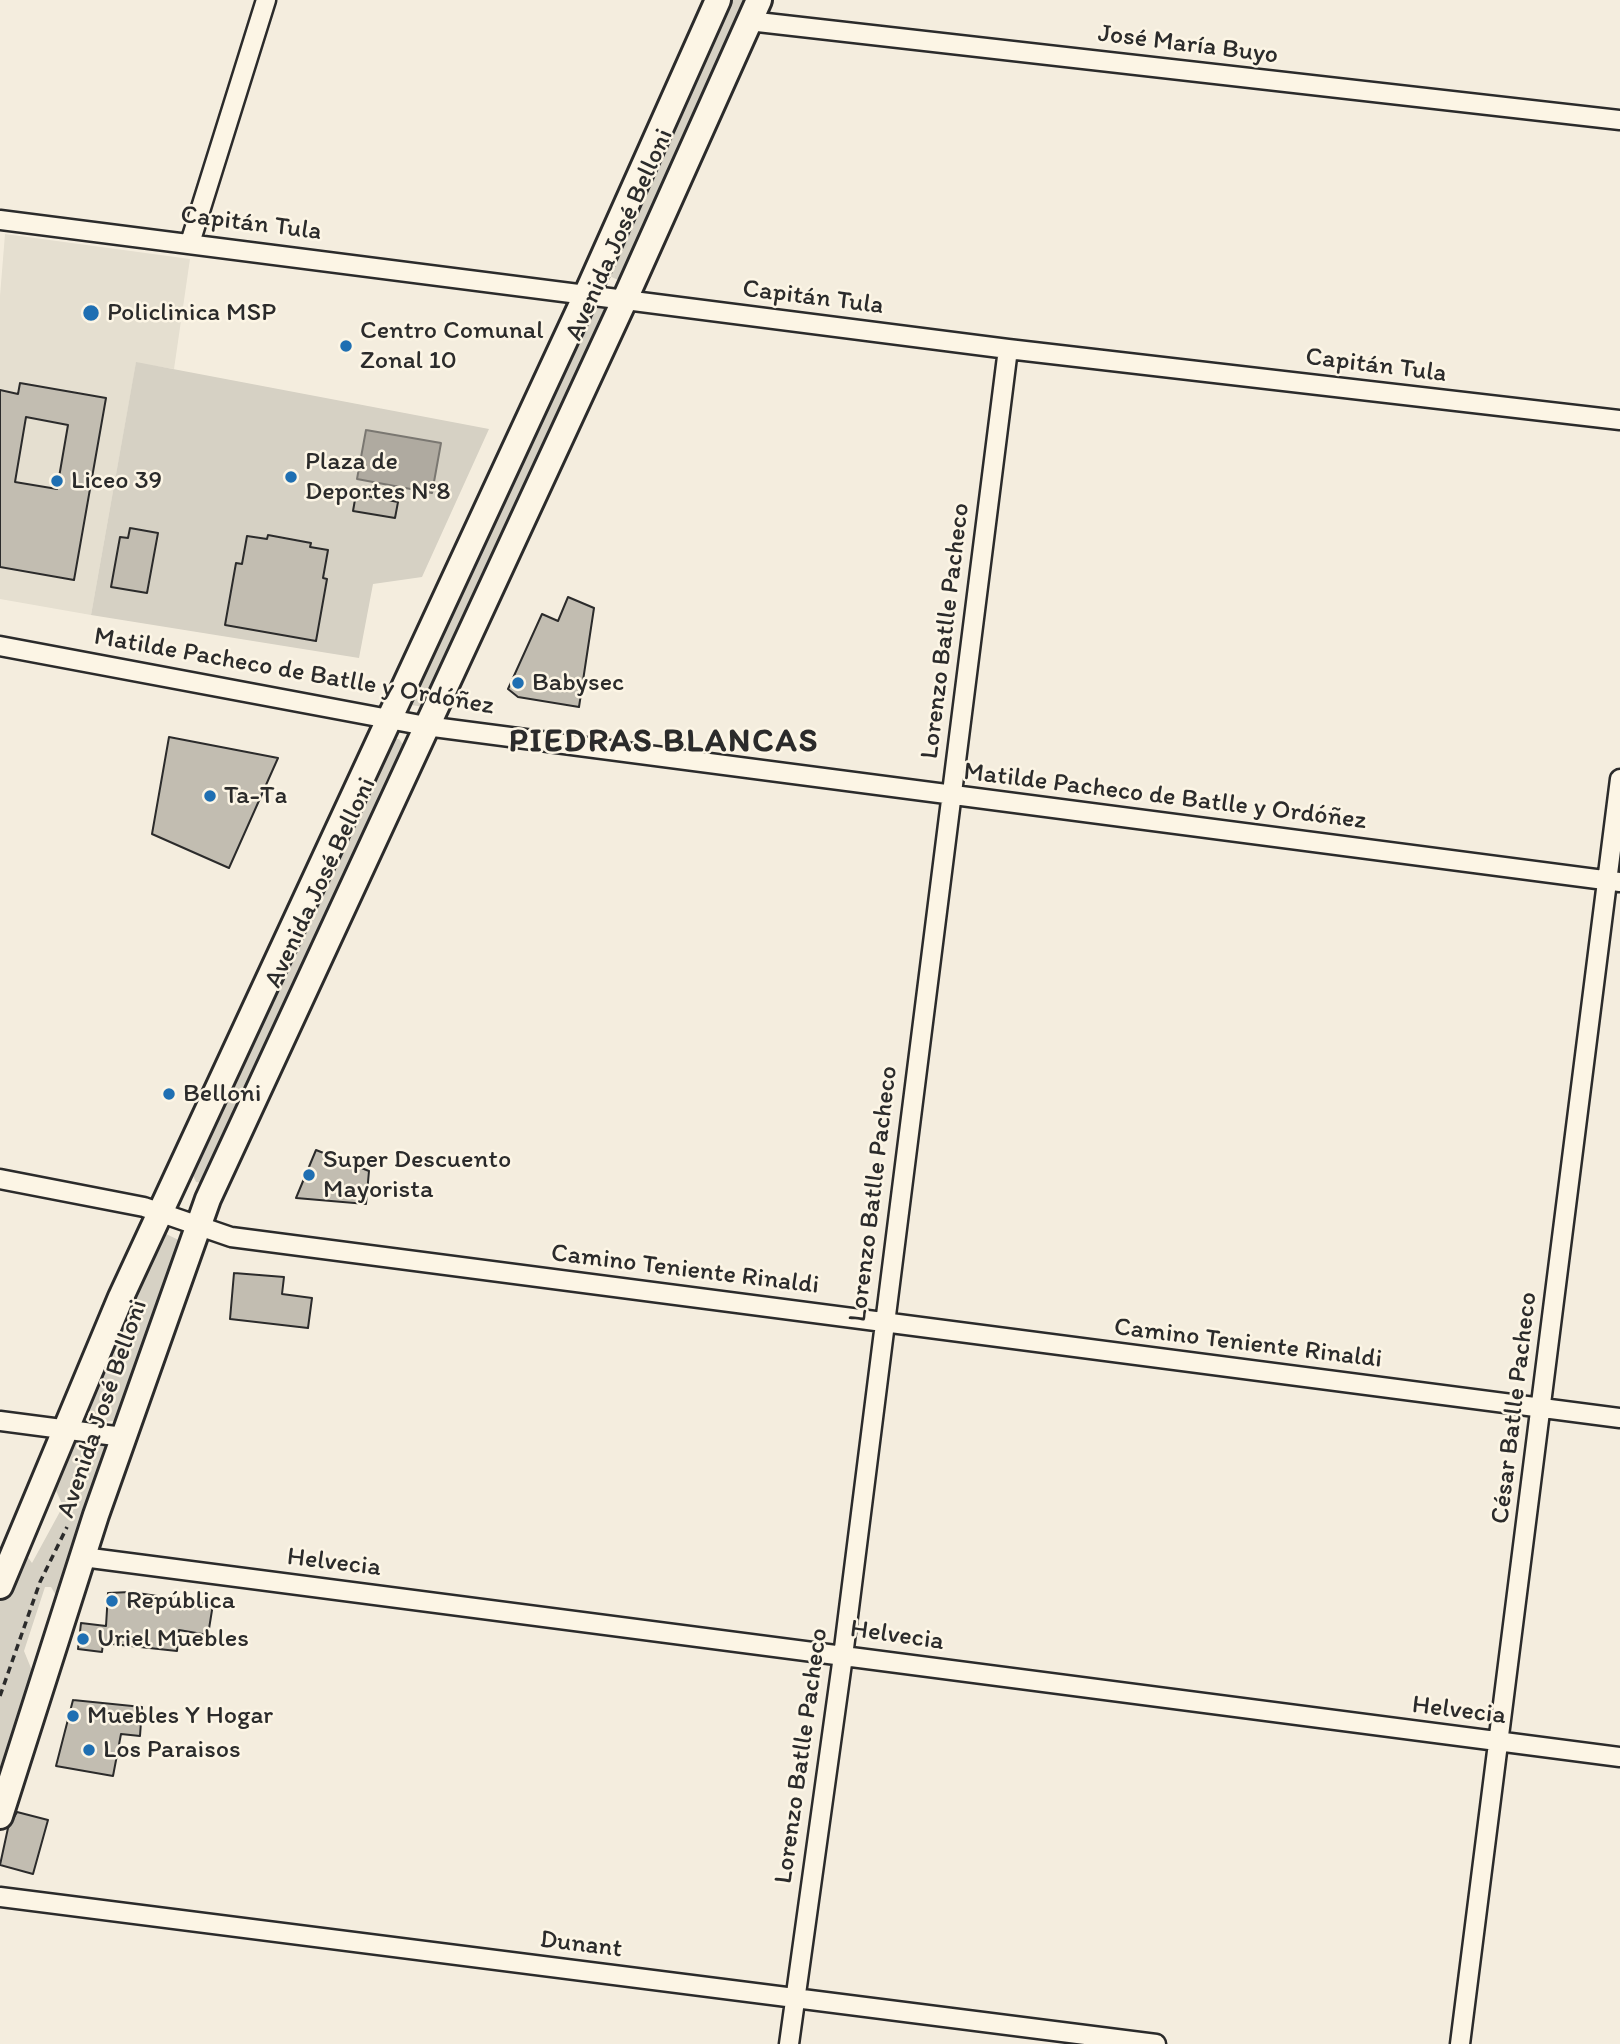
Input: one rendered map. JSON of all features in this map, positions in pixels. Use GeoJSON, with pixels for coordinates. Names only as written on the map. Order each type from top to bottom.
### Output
{"type":"FeatureCollection","features":[{"type":"Feature","properties":{"kind":"main road","name":"Avenida José Belloni"},"geometry":{"type":"LineString","coordinates":[[0,1586],[160,1212],[587,293],[718,0]]}},
{"type":"Feature","properties":{"kind":"main road","name":"Avenida José Belloni"},"geometry":{"type":"LineString","coordinates":[[0,1816],[123,1437],[214,1187],[625,299],[754,10]]}},
{"type":"Feature","properties":{"kind":"street"},"geometry":{"type":"LineString","coordinates":[[190,243],[266,0]]}},
{"type":"Feature","properties":{"kind":"street","name":"José María Buyo"},"geometry":{"type":"LineString","coordinates":[[754,10],[1620,120]]}},
{"type":"Feature","properties":{"kind":"street","name":"Capitán Tula"},"geometry":{"type":"LineString","coordinates":[[0,220],[587,293],[1008,349],[1620,421]]}},
{"type":"Feature","properties":{"kind":"street","name":"Lorenzo Batlle Pacheco"},"geometry":{"type":"LineString","coordinates":[[789,2044],[843,1656],[1008,349]]}},
{"type":"Feature","properties":{"kind":"street","name":"Matilde Pacheco de Batlle y Ordóñez"},"geometry":{"type":"LineString","coordinates":[[0,646],[391,717],[426,726],[1613,882]]}},
{"type":"Feature","properties":{"kind":"street","name":"César Batlle Pacheco"},"geometry":{"type":"LineString","coordinates":[[1460,2044],[1541,1408],[1613,882],[1620,779]]}},
{"type":"Feature","properties":{"kind":"street","name":"Camino Teniente Rinaldi"},"geometry":{"type":"LineString","coordinates":[[0,1179],[160,1212],[198,1228],[231,1237],[1620,1418]]}},
{"type":"Feature","properties":{"kind":"street"},"geometry":{"type":"LineString","coordinates":[[0,1421],[123,1437]]}},
{"type":"Feature","properties":{"kind":"street","name":"Helvecia"},"geometry":{"type":"LineString","coordinates":[[83,1557],[1620,1757]]}},
{"type":"Feature","properties":{"kind":"street","name":"Dunant"},"geometry":{"type":"LineString","coordinates":[[0,1897],[1156,2044]]}},
{"type":"Feature","properties":{"kind":"shaded area"},"geometry":{"type":"Polygon","coordinates":[[[724,0],[753,0],[624,281],[616,279],[607,275],[724,0]]]}},
{"type":"Feature","properties":{"kind":"shaded area","name":"Liceo 39"},"geometry":{"type":"Polygon","coordinates":[[[5,234],[190,259],[174,369],[136,363],[91,615],[0,599],[0,296],[5,234]]]}},
{"type":"Feature","properties":{"kind":"shaded area"},"geometry":{"type":"Polygon","coordinates":[[[594,300],[611,308],[426,707],[410,705],[406,699],[594,300]]]}},
{"type":"Feature","properties":{"kind":"shaded area","name":"Plaza de Deportes N°8"},"geometry":{"type":"Polygon","coordinates":[[[136,362],[489,429],[422,577],[373,584],[359,658],[91,615],[136,362]]]}},
{"type":"Feature","properties":{"kind":"shaded area"},"geometry":{"type":"Polygon","coordinates":[[[366,430],[441,443],[432,493],[357,479],[366,430]]]}},
{"type":"Feature","properties":{"kind":"shaded area"},"geometry":{"type":"Polygon","coordinates":[[[390,739],[399,739],[404,746],[404,752],[203,1183],[196,1182],[192,1173],[390,739]]]}},
{"type":"Feature","properties":{"kind":"shaded area"},"geometry":{"type":"Polygon","coordinates":[[[164,1233],[187,1244],[117,1420],[101,1423],[90,1420],[85,1410],[164,1233]]]}},
{"type":"Feature","properties":{"kind":"shaded area"},"geometry":{"type":"Polygon","coordinates":[[[81,1436],[104,1442],[108,1450],[60,1602],[51,1587],[45,1587],[24,1651],[33,1673],[0,1783],[0,1602],[22,1549],[32,1563],[63,1506],[53,1484],[70,1445],[81,1436]]]}},
{"type":"Feature","properties":{"kind":"building"},"geometry":{"type":"Polygon","coordinates":[[[20,383],[106,398],[74,580],[0,567],[0,390],[18,394],[20,383]],[[26,417],[15,482],[57,489],[68,425],[26,417]]]}},
{"type":"Feature","properties":{"kind":"building"},"geometry":{"type":"Polygon","coordinates":[[[356,494],[398,502],[395,518],[353,511],[356,494]]]}},
{"type":"Feature","properties":{"kind":"building"},"geometry":{"type":"Polygon","coordinates":[[[130,528],[158,533],[147,593],[111,587],[120,537],[128,538],[130,528]]]}},
{"type":"Feature","properties":{"kind":"building"},"geometry":{"type":"Polygon","coordinates":[[[268,535],[311,543],[310,547],[328,550],[323,578],[327,579],[316,641],[225,625],[236,563],[242,564],[247,536],[267,539],[268,535]]]}},
{"type":"Feature","properties":{"kind":"building"},"geometry":{"type":"Polygon","coordinates":[[[568,597],[594,608],[579,707],[518,697],[508,689],[542,614],[558,621],[568,597]]]}},
{"type":"Feature","properties":{"kind":"building","name":"Ta-Ta"},"geometry":{"type":"Polygon","coordinates":[[[169,737],[278,758],[229,868],[152,834],[169,737]]]}},
{"type":"Feature","properties":{"kind":"building"},"geometry":{"type":"Polygon","coordinates":[[[316,1150],[369,1171],[366,1204],[296,1198],[316,1150]]]}},
{"type":"Feature","properties":{"kind":"building"},"geometry":{"type":"Polygon","coordinates":[[[234,1273],[284,1277],[282,1294],[312,1298],[308,1328],[230,1319],[234,1273]]]}},
{"type":"Feature","properties":{"kind":"building"},"geometry":{"type":"Polygon","coordinates":[[[130,1592],[213,1604],[208,1635],[179,1630],[177,1651],[103,1643],[102,1652],[78,1649],[81,1623],[106,1626],[108,1593],[130,1592]]]}},
{"type":"Feature","properties":{"kind":"building"},"geometry":{"type":"Polygon","coordinates":[[[73,1700],[142,1707],[140,1736],[121,1734],[113,1776],[56,1766],[73,1700]]]}},
{"type":"Feature","properties":{"kind":"building"},"geometry":{"type":"Polygon","coordinates":[[[17,1812],[48,1820],[33,1874],[0,1865],[8,1828],[17,1812]]]}},
{"type":"Feature","properties":{"kind":"place","name":"Policlinica MSP"},"geometry":{"type":"Point","coordinates":[91,313]}},
{"type":"Feature","properties":{"kind":"place","name":"Centro Comunal Zonal 10"},"geometry":{"type":"Point","coordinates":[346,346]}},
{"type":"Feature","properties":{"kind":"place","name":"Plaza de Deportes N°8"},"geometry":{"type":"Point","coordinates":[291,477]}},
{"type":"Feature","properties":{"kind":"place","name":"Liceo 39"},"geometry":{"type":"Point","coordinates":[57,481]}},
{"type":"Feature","properties":{"kind":"place","name":"Babysec"},"geometry":{"type":"Point","coordinates":[518,683]}},
{"type":"Feature","properties":{"kind":"place","name":"Ta-Ta"},"geometry":{"type":"Point","coordinates":[210,796]}},
{"type":"Feature","properties":{"kind":"place","name":"Belloni"},"geometry":{"type":"Point","coordinates":[169,1094]}},
{"type":"Feature","properties":{"kind":"place","name":"Super Descuento Mayorista"},"geometry":{"type":"Point","coordinates":[309,1175]}},
{"type":"Feature","properties":{"kind":"place","name":"República"},"geometry":{"type":"Point","coordinates":[112,1601]}},
{"type":"Feature","properties":{"kind":"place","name":"Uriel Muebles"},"geometry":{"type":"Point","coordinates":[83,1639]}},
{"type":"Feature","properties":{"kind":"place","name":"Muebles Y Hogar"},"geometry":{"type":"Point","coordinates":[73,1716]}},
{"type":"Feature","properties":{"kind":"place","name":"Los Paraisos"},"geometry":{"type":"Point","coordinates":[89,1750]}},
{"type":"Feature","properties":{"kind":"district","name":"PIEDRAS BLANCAS"},"geometry":{"type":"Point","coordinates":[664,743]}}]}
